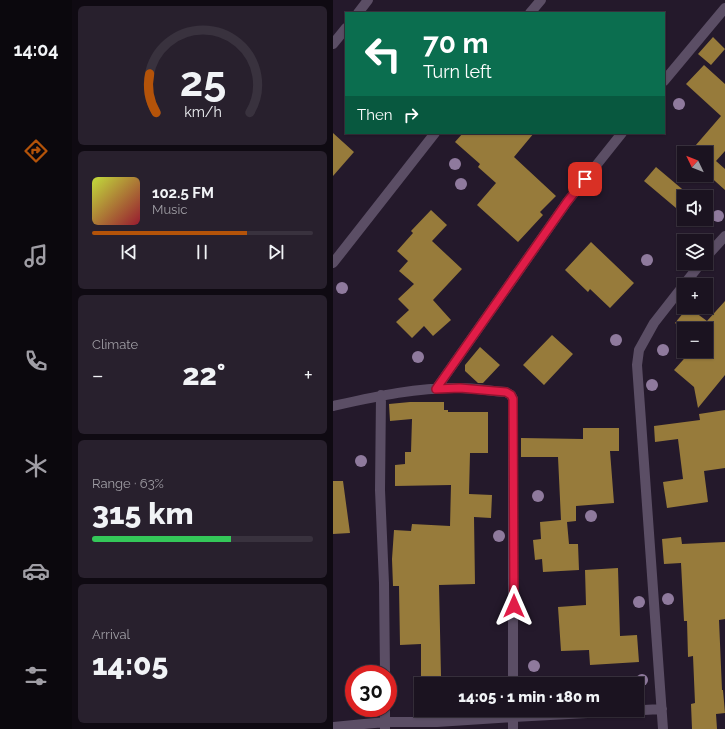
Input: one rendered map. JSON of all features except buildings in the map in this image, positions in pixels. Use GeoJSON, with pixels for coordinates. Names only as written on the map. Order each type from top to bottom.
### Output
{"type":"FeatureCollection","features":[{"type":"Feature","properties":{"kind":"street"},"geometry":{"type":"LineString","coordinates":[[359,12],[369,0]]}},
{"type":"Feature","properties":{"kind":"street"},"geometry":{"type":"LineString","coordinates":[[531,12],[541,0]]}},
{"type":"Feature","properties":{"kind":"street"},"geometry":{"type":"LineString","coordinates":[[665,80],[725,8]]}},
{"type":"Feature","properties":{"kind":"street"},"geometry":{"type":"LineString","coordinates":[[333,44],[345,29]]}},
{"type":"Feature","properties":{"kind":"street"},"geometry":{"type":"LineString","coordinates":[[333,263],[434,134]]}},
{"type":"Feature","properties":{"kind":"street"},"geometry":{"type":"LineString","coordinates":[[436,389],[567,202],[621,134]]}},
{"type":"Feature","properties":{"kind":"street"},"geometry":{"type":"LineString","coordinates":[[713,249],[725,236]]}},
{"type":"Feature","properties":{"kind":"street"},"geometry":{"type":"LineString","coordinates":[[663,729],[637,365],[639,350],[654,323],[696,270]]}},
{"type":"Feature","properties":{"kind":"street"},"geometry":{"type":"LineString","coordinates":[[333,406],[381,395],[436,389],[460,388],[506,392],[511,395],[513,399],[513,677]]}},
{"type":"Feature","properties":{"kind":"street"},"geometry":{"type":"LineString","coordinates":[[381,395],[380,490],[384,583],[385,665]]}},
{"type":"Feature","properties":{"kind":"street"},"geometry":{"type":"LineString","coordinates":[[644,709],[662,709]]}},
{"type":"Feature","properties":{"kind":"street"},"geometry":{"type":"LineString","coordinates":[[333,727],[385,726],[479,717]]}},
{"type":"Feature","properties":{"kind":"street"},"geometry":{"type":"LineString","coordinates":[[513,717],[513,729]]}},
{"type":"Feature","properties":{"kind":"route"},"geometry":{"type":"LineString","coordinates":[[514,606],[513,399],[511,395],[506,392],[460,388],[436,389],[567,202],[585,179]]}}]}
